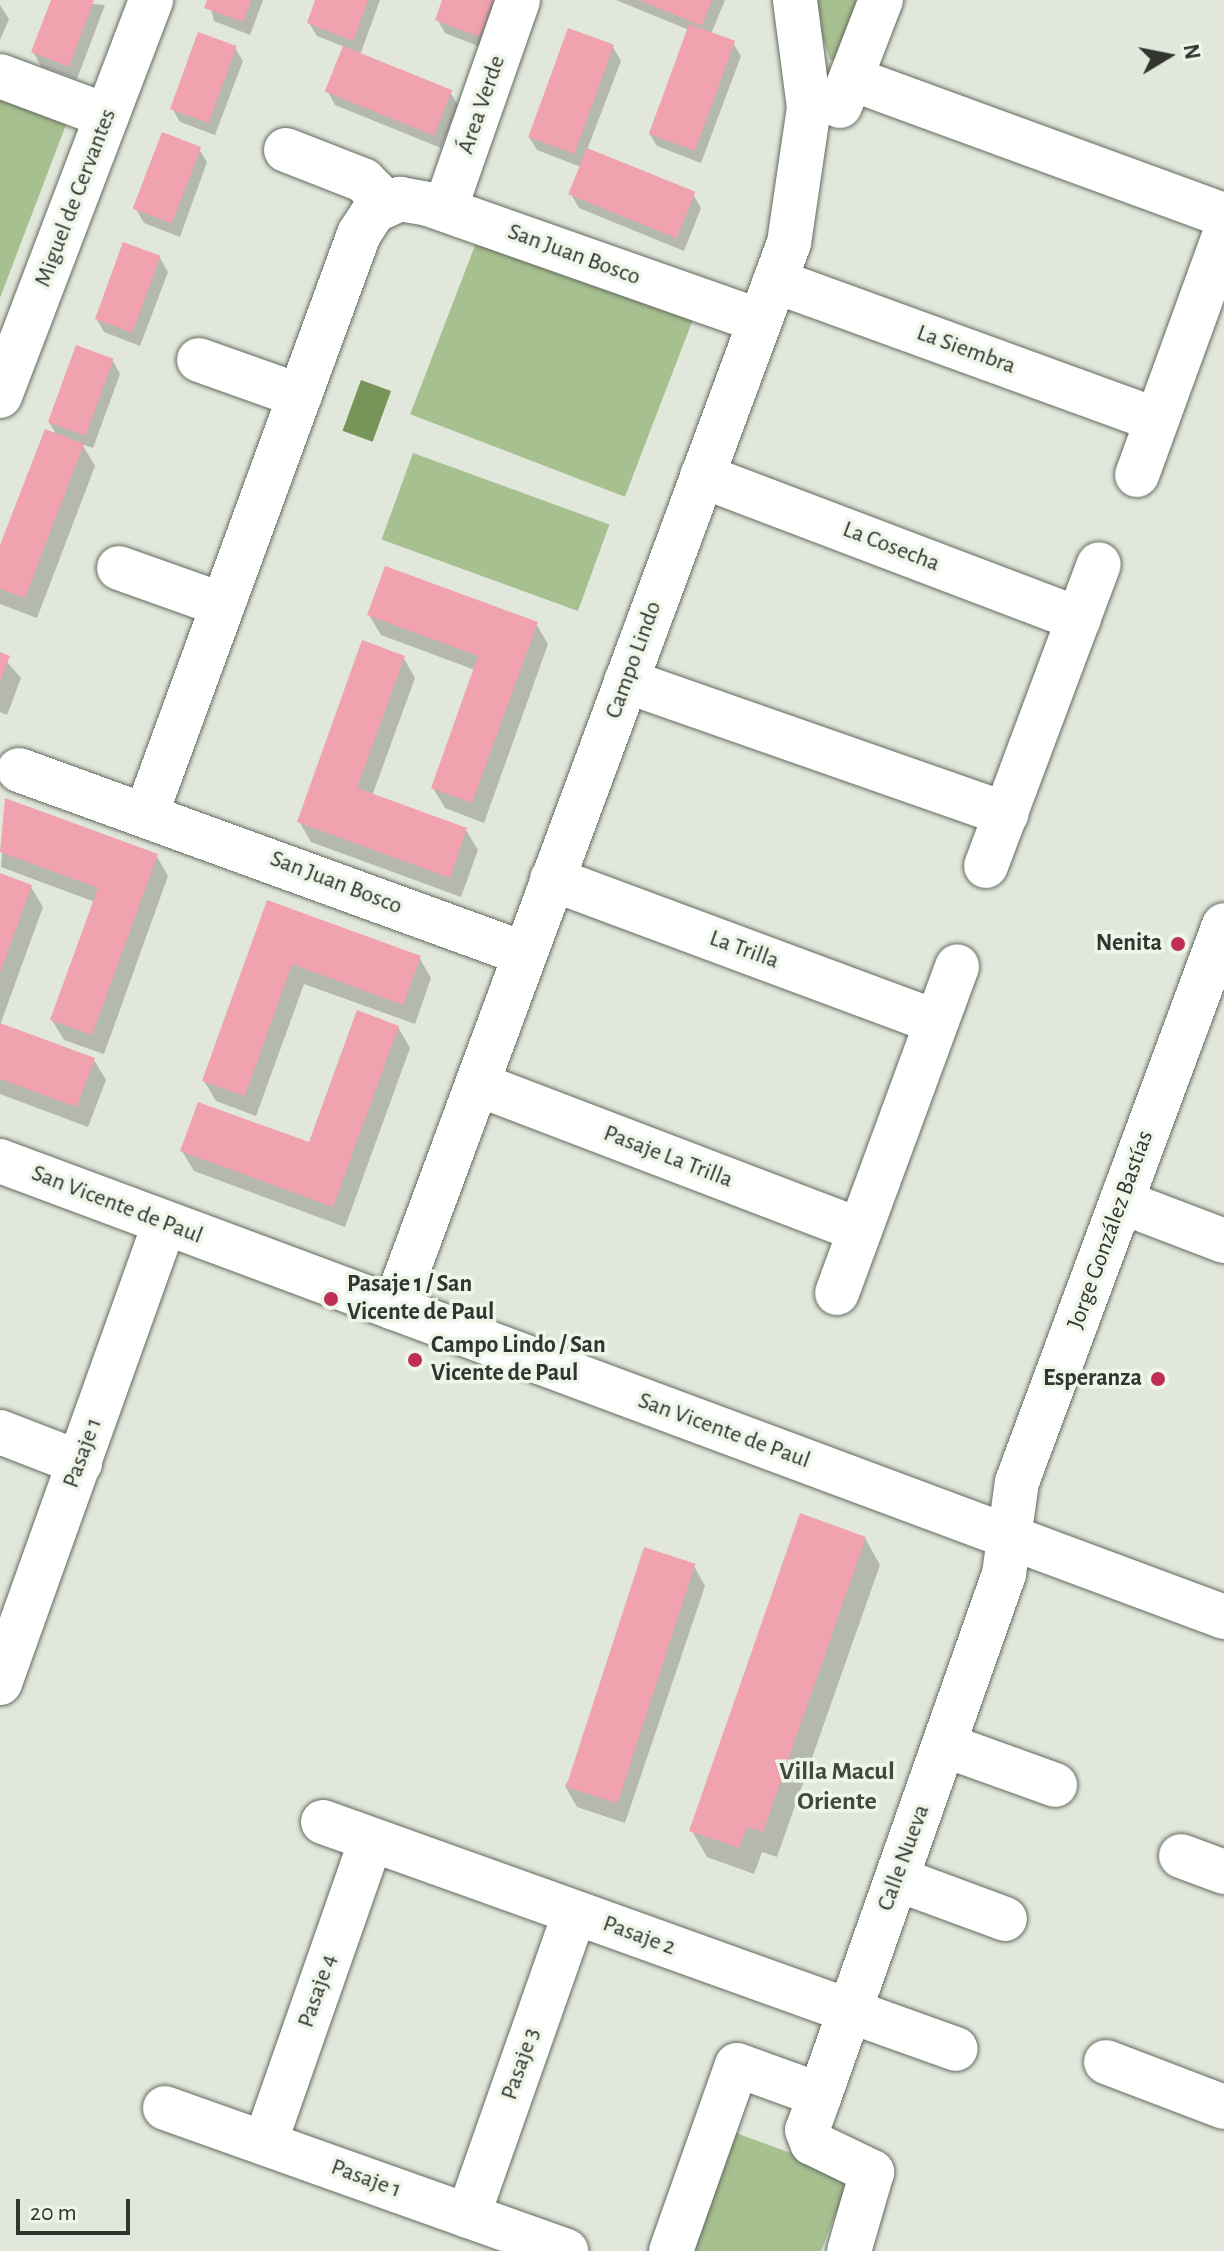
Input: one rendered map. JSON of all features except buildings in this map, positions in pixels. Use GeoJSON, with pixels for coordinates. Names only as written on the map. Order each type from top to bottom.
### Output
{"type":"FeatureCollection","features":[{"type":"Feature","properties":{"kind":"street","name":"Miguel de Cervantes"},"geometry":{"type":"LineString","coordinates":[[0,396],[14,318],[107,116],[151,0]]}},
{"type":"Feature","properties":{"kind":"street","name":"Área Verde"},"geometry":{"type":"LineString","coordinates":[[445,209],[518,0]]}},
{"type":"Feature","properties":{"kind":"street","name":"Campo Lindo"},"geometry":{"type":"LineString","coordinates":[[394,1308],[775,281],[808,145],[807,72],[795,0]]}},
{"type":"Feature","properties":{"kind":"street"},"geometry":{"type":"LineString","coordinates":[[808,145],[834,116],[852,79],[881,0]]}},
{"type":"Feature","properties":{"kind":"street"},"geometry":{"type":"LineString","coordinates":[[0,76],[107,116]]}},
{"type":"Feature","properties":{"kind":"street"},"geometry":{"type":"LineString","coordinates":[[852,79],[1224,215]]}},
{"type":"Feature","properties":{"kind":"street"},"geometry":{"type":"LineString","coordinates":[[147,812],[359,234],[386,203],[363,180],[286,150]]}},
{"type":"Feature","properties":{"kind":"street","name":"San Juan Bosco"},"geometry":{"type":"LineString","coordinates":[[386,203],[414,200],[445,209],[760,321]]}},
{"type":"Feature","properties":{"kind":"street"},"geometry":{"type":"LineString","coordinates":[[1137,475],[1224,236]]}},
{"type":"Feature","properties":{"kind":"street","name":"La Siembra"},"geometry":{"type":"LineString","coordinates":[[775,281],[1156,420]]}},
{"type":"Feature","properties":{"kind":"street"},"geometry":{"type":"LineString","coordinates":[[199,360],[300,396]]}},
{"type":"Feature","properties":{"kind":"street","name":"La Cosecha"},"geometry":{"type":"LineString","coordinates":[[702,476],[1079,619]]}},
{"type":"Feature","properties":{"kind":"street"},"geometry":{"type":"LineString","coordinates":[[986,866],[1099,564]]}},
{"type":"Feature","properties":{"kind":"street"},"geometry":{"type":"LineString","coordinates":[[119,568],[223,605]]}},
{"type":"Feature","properties":{"kind":"street"},"geometry":{"type":"LineString","coordinates":[[626,681],[1006,814]]}},
{"type":"Feature","properties":{"kind":"street","name":"San Juan Bosco"},"geometry":{"type":"LineString","coordinates":[[19,770],[147,812],[525,954]]}},
{"type":"Feature","properties":{"kind":"street","name":"La Trilla"},"geometry":{"type":"LineString","coordinates":[[552,879],[936,1022]]}},
{"type":"Feature","properties":{"kind":"street","name":"Jorge González Bastías"},"geometry":{"type":"LineString","coordinates":[[1008,1537],[1017,1482],[1122,1202],[1214,981],[1224,925]]}},
{"type":"Feature","properties":{"kind":"street"},"geometry":{"type":"LineString","coordinates":[[837,1293],[957,966]]}},
{"type":"Feature","properties":{"kind":"street","name":"Pasaje La Trilla"},"geometry":{"type":"LineString","coordinates":[[477,1084],[860,1230]]}},
{"type":"Feature","properties":{"kind":"street","name":"San Vicente de Paul"},"geometry":{"type":"LineString","coordinates":[[0,1161],[1224,1617]]}},
{"type":"Feature","properties":{"kind":"street"},"geometry":{"type":"LineString","coordinates":[[1122,1202],[1224,1241]]}},
{"type":"Feature","properties":{"kind":"street","name":"Pasaje 1"},"geometry":{"type":"LineString","coordinates":[[1,1678],[165,1223]]}},
{"type":"Feature","properties":{"kind":"street"},"geometry":{"type":"LineString","coordinates":[[0,1432],[80,1463]]}},
{"type":"Feature","properties":{"kind":"street","name":"Calle Nueva"},"geometry":{"type":"LineString","coordinates":[[849,2251],[873,2180],[861,2162],[812,2143],[807,2130],[1004,1574],[1008,1537]]}},
{"type":"Feature","properties":{"kind":"street"},"geometry":{"type":"LineString","coordinates":[[944,1745],[1055,1785]]}},
{"type":"Feature","properties":{"kind":"street","name":"Pasaje 2"},"geometry":{"type":"LineString","coordinates":[[323,1822],[956,2049]]}},
{"type":"Feature","properties":{"kind":"street","name":"Pasaje 4"},"geometry":{"type":"LineString","coordinates":[[265,2143],[371,1840]]}},
{"type":"Feature","properties":{"kind":"street"},"geometry":{"type":"LineString","coordinates":[[1181,1856],[1224,1872]]}},
{"type":"Feature","properties":{"kind":"street"},"geometry":{"type":"LineString","coordinates":[[897,1879],[1005,1919]]}},
{"type":"Feature","properties":{"kind":"street","name":"Pasaje 3"},"geometry":{"type":"LineString","coordinates":[[468,2216],[575,1913]]}},
{"type":"Feature","properties":{"kind":"street"},"geometry":{"type":"LineString","coordinates":[[1106,2062],[1224,2107]]}},
{"type":"Feature","properties":{"kind":"street"},"geometry":{"type":"LineString","coordinates":[[671,2251],[737,2065],[820,2095]]}},
{"type":"Feature","properties":{"kind":"street","name":"Pasaje 1"},"geometry":{"type":"LineString","coordinates":[[165,2108],[566,2251]]}},
{"type":"Feature","properties":{"kind":"shaded area"},"geometry":{"type":"Polygon","coordinates":[[[811,0],[872,0],[849,63],[830,60],[811,0]]]}},
{"type":"Feature","properties":{"kind":"shaded area"},"geometry":{"type":"Polygon","coordinates":[[[0,98],[67,122],[0,298],[0,98]]]}},
{"type":"Feature","properties":{"kind":"shaded area"},"geometry":{"type":"Polygon","coordinates":[[[479,235],[694,317],[625,497],[410,414],[479,235]]]}},
{"type":"Feature","properties":{"kind":"shaded area"},"geometry":{"type":"Polygon","coordinates":[[[361,380],[391,391],[373,442],[343,431],[361,380]]]}},
{"type":"Feature","properties":{"kind":"shaded area"},"geometry":{"type":"Polygon","coordinates":[[[413,453],[609,524],[578,611],[382,539],[413,453]]]}},
{"type":"Feature","properties":{"kind":"shaded area"},"geometry":{"type":"Polygon","coordinates":[[[722,2128],[851,2175],[821,2251],[683,2251],[722,2128]]]}},
{"type":"Feature","properties":{"kind":"place","name":"Nenita"},"geometry":{"type":"Point","coordinates":[1178,944]}},
{"type":"Feature","properties":{"kind":"place","name":"Pasaje 1 / San Vicente de Paul"},"geometry":{"type":"Point","coordinates":[331,1299]}},
{"type":"Feature","properties":{"kind":"place","name":"Campo Lindo / San Vicente de Paul"},"geometry":{"type":"Point","coordinates":[415,1360]}},
{"type":"Feature","properties":{"kind":"place","name":"Esperanza"},"geometry":{"type":"Point","coordinates":[1158,1379]}},
{"type":"Feature","properties":{"kind":"district","name":"Villa Macul Oriente"},"geometry":{"type":"Point","coordinates":[837,1787]}}]}
